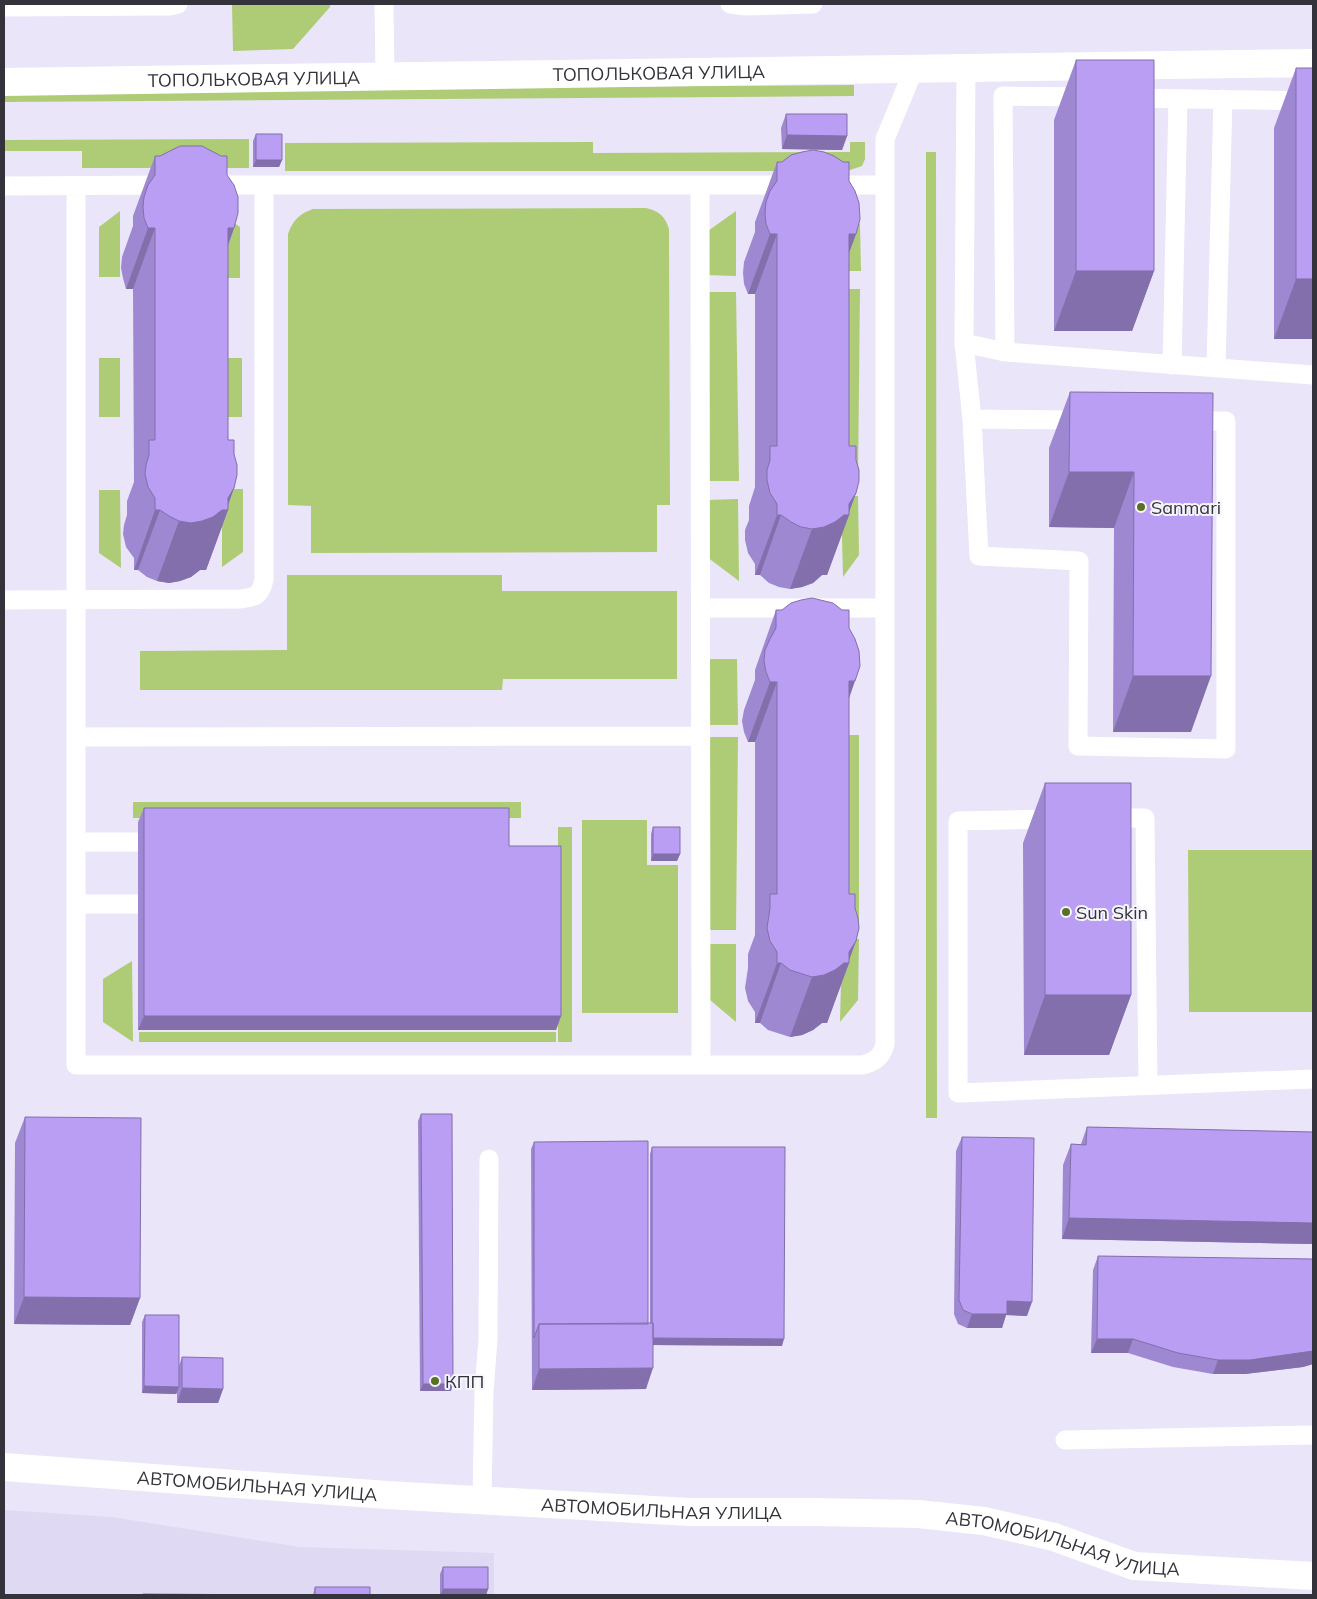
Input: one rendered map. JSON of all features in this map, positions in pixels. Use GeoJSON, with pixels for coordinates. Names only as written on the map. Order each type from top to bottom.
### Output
{"type":"FeatureCollection","features":[{"type":"Feature","properties":{"kind":"street","name":"ТОПОЛЬКОВАЯ УЛИЦА"},"geometry":{"type":"LineString","coordinates":[[4,82],[1313,63]]}},
{"type":"Feature","properties":{"kind":"street","name":"АВТОМОБИЛЬНАЯ УЛИЦА"},"geometry":{"type":"LineString","coordinates":[[4,1466],[146,1478],[689,1512],[918,1514],[984,1521],[1054,1537],[1134,1566],[1313,1576]]}},
{"type":"Feature","properties":{"kind":"lane"},"geometry":{"type":"LineString","coordinates":[[4,7],[170,6],[178,4]]}},
{"type":"Feature","properties":{"kind":"lane"},"geometry":{"type":"LineString","coordinates":[[384,4],[385,76]]}},
{"type":"Feature","properties":{"kind":"lane"},"geometry":{"type":"LineString","coordinates":[[730,4],[746,6],[813,4]]}},
{"type":"Feature","properties":{"kind":"lane"},"geometry":{"type":"LineString","coordinates":[[966,68],[964,343],[972,419],[979,556],[1079,561],[1078,746],[1226,749],[1226,421],[1167,421]]}},
{"type":"Feature","properties":{"kind":"lane"},"geometry":{"type":"LineString","coordinates":[[76,186],[76,1065],[862,1065],[873,1062],[882,1054],[886,1044],[886,139],[914,69]]}},
{"type":"Feature","properties":{"kind":"lane"},"geometry":{"type":"LineString","coordinates":[[1005,352],[1003,96],[1313,101]]}},
{"type":"Feature","properties":{"kind":"lane"},"geometry":{"type":"LineString","coordinates":[[1172,365],[1178,99]]}},
{"type":"Feature","properties":{"kind":"lane"},"geometry":{"type":"LineString","coordinates":[[1216,367],[1223,100]]}},
{"type":"Feature","properties":{"kind":"lane"},"geometry":{"type":"LineString","coordinates":[[4,600],[240,599],[253,598],[261,591],[264,580],[264,185]]}},
{"type":"Feature","properties":{"kind":"lane"},"geometry":{"type":"LineString","coordinates":[[700,185],[701,1065]]}},
{"type":"Feature","properties":{"kind":"lane"},"geometry":{"type":"LineString","coordinates":[[4,186],[885,185]]}},
{"type":"Feature","properties":{"kind":"lane"},"geometry":{"type":"LineString","coordinates":[[964,343],[1005,352],[1313,375]]}},
{"type":"Feature","properties":{"kind":"lane"},"geometry":{"type":"LineString","coordinates":[[972,419],[1099,420]]}},
{"type":"Feature","properties":{"kind":"lane"},"geometry":{"type":"LineString","coordinates":[[701,608],[885,608]]}},
{"type":"Feature","properties":{"kind":"lane"},"geometry":{"type":"LineString","coordinates":[[76,737],[701,736]]}},
{"type":"Feature","properties":{"kind":"lane"},"geometry":{"type":"LineString","coordinates":[[1148,1085],[1145,818],[958,821],[958,1093],[1313,1079]]}},
{"type":"Feature","properties":{"kind":"lane"},"geometry":{"type":"LineString","coordinates":[[76,842],[138,842]]}},
{"type":"Feature","properties":{"kind":"lane"},"geometry":{"type":"LineString","coordinates":[[76,904],[138,904]]}},
{"type":"Feature","properties":{"kind":"lane"},"geometry":{"type":"LineString","coordinates":[[482,1500],[484,1391],[488,1339],[489,1159]]}},
{"type":"Feature","properties":{"kind":"lane"},"geometry":{"type":"LineString","coordinates":[[1065,1440],[1313,1435]]}},
{"type":"Feature","properties":{"kind":"shaded area"},"geometry":{"type":"Polygon","coordinates":[[[4,1510],[112,1517],[299,1547],[494,1553],[494,1595],[4,1595],[4,1510]]]}},
{"type":"Feature","properties":{"kind":"green space"},"geometry":{"type":"Polygon","coordinates":[[[232,4],[330,4],[330,7],[293,49],[233,51],[232,4]]]}},
{"type":"Feature","properties":{"kind":"green space"},"geometry":{"type":"Polygon","coordinates":[[[854,85],[854,96],[4,102],[4,91],[854,85]]]}},
{"type":"Feature","properties":{"kind":"green space"},"geometry":{"type":"Polygon","coordinates":[[[249,139],[249,168],[82,168],[82,151],[4,151],[4,140],[249,139]]]}},
{"type":"Feature","properties":{"kind":"green space"},"geometry":{"type":"Polygon","coordinates":[[[593,142],[593,153],[850,152],[850,142],[865,142],[865,159],[862,166],[847,171],[285,171],[285,143],[593,142]]]}},
{"type":"Feature","properties":{"kind":"green space"},"geometry":{"type":"Polygon","coordinates":[[[926,152],[936,152],[937,1118],[926,1118],[926,152]]]}},
{"type":"Feature","properties":{"kind":"green space"},"geometry":{"type":"Polygon","coordinates":[[[646,208],[661,215],[669,229],[670,505],[657,505],[657,552],[311,553],[311,506],[288,505],[288,234],[297,218],[313,209],[646,208]]]}},
{"type":"Feature","properties":{"kind":"green space"},"geometry":{"type":"Polygon","coordinates":[[[837,209],[860,224],[861,271],[839,271],[837,209]]]}},
{"type":"Feature","properties":{"kind":"green space"},"geometry":{"type":"Polygon","coordinates":[[[120,211],[120,277],[99,277],[99,227],[120,211]]]}},
{"type":"Feature","properties":{"kind":"green space"},"geometry":{"type":"Polygon","coordinates":[[[736,211],[736,276],[705,275],[705,233],[736,211]]]}},
{"type":"Feature","properties":{"kind":"green space"},"geometry":{"type":"Polygon","coordinates":[[[218,212],[240,227],[240,278],[218,278],[218,212]]]}},
{"type":"Feature","properties":{"kind":"green space"},"geometry":{"type":"Polygon","coordinates":[[[839,289],[860,289],[858,478],[841,478],[839,289]]]}},
{"type":"Feature","properties":{"kind":"green space"},"geometry":{"type":"Polygon","coordinates":[[[706,292],[736,292],[739,481],[707,481],[706,292]]]}},
{"type":"Feature","properties":{"kind":"green space"},"geometry":{"type":"Polygon","coordinates":[[[99,358],[120,358],[120,417],[99,417],[99,358]]]}},
{"type":"Feature","properties":{"kind":"green space"},"geometry":{"type":"Polygon","coordinates":[[[220,358],[242,358],[242,417],[220,417],[220,358]]]}},
{"type":"Feature","properties":{"kind":"green space"},"geometry":{"type":"Polygon","coordinates":[[[222,489],[243,489],[243,552],[222,567],[222,489]]]}},
{"type":"Feature","properties":{"kind":"green space"},"geometry":{"type":"Polygon","coordinates":[[[99,490],[120,490],[121,568],[99,553],[99,490]]]}},
{"type":"Feature","properties":{"kind":"green space"},"geometry":{"type":"Polygon","coordinates":[[[841,496],[858,496],[859,555],[843,577],[841,496]]]}},
{"type":"Feature","properties":{"kind":"green space"},"geometry":{"type":"Polygon","coordinates":[[[738,499],[739,581],[707,557],[706,500],[738,499]]]}},
{"type":"Feature","properties":{"kind":"green space"},"geometry":{"type":"Polygon","coordinates":[[[287,575],[502,575],[502,591],[677,591],[677,679],[503,679],[502,690],[140,690],[140,651],[287,650],[287,575]]]}},
{"type":"Feature","properties":{"kind":"green space"},"geometry":{"type":"Polygon","coordinates":[[[708,659],[737,659],[738,725],[708,725],[708,659]]]}},
{"type":"Feature","properties":{"kind":"green space"},"geometry":{"type":"Polygon","coordinates":[[[844,735],[859,735],[859,927],[843,926],[844,735]]]}},
{"type":"Feature","properties":{"kind":"green space"},"geometry":{"type":"Polygon","coordinates":[[[709,737],[738,737],[736,930],[709,930],[709,737]]]}},
{"type":"Feature","properties":{"kind":"green space"},"geometry":{"type":"Polygon","coordinates":[[[133,802],[521,802],[521,818],[133,818],[133,802]]]}},
{"type":"Feature","properties":{"kind":"green space"},"geometry":{"type":"Polygon","coordinates":[[[582,820],[647,820],[647,865],[678,865],[678,1013],[582,1013],[582,820]]]}},
{"type":"Feature","properties":{"kind":"green space"},"geometry":{"type":"Polygon","coordinates":[[[558,827],[572,827],[572,1042],[558,1042],[558,827]]]}},
{"type":"Feature","properties":{"kind":"green space"},"geometry":{"type":"Polygon","coordinates":[[[1188,850],[1313,850],[1313,1012],[1189,1012],[1188,850]]]}},
{"type":"Feature","properties":{"kind":"green space"},"geometry":{"type":"Polygon","coordinates":[[[842,939],[859,939],[858,1000],[840,1022],[842,939]]]}},
{"type":"Feature","properties":{"kind":"green space"},"geometry":{"type":"Polygon","coordinates":[[[709,944],[736,944],[736,1022],[710,1000],[709,944]]]}},
{"type":"Feature","properties":{"kind":"green space"},"geometry":{"type":"Polygon","coordinates":[[[132,961],[133,1042],[103,1022],[103,979],[132,961]]]}},
{"type":"Feature","properties":{"kind":"green space"},"geometry":{"type":"Polygon","coordinates":[[[139,1032],[556,1032],[556,1042],[139,1042],[139,1032]]]}},
{"type":"Feature","properties":{"kind":"building"},"geometry":{"type":"Polygon","coordinates":[[[1076,60],[1154,60],[1154,271],[1076,271],[1076,60]]]}},
{"type":"Feature","properties":{"kind":"building"},"geometry":{"type":"Polygon","coordinates":[[[1296,68],[1313,68],[1313,279],[1296,279],[1296,68]]]}},
{"type":"Feature","properties":{"kind":"building"},"geometry":{"type":"Polygon","coordinates":[[[786,114],[847,114],[847,136],[787,135],[786,114]]]}},
{"type":"Feature","properties":{"kind":"building"},"geometry":{"type":"Polygon","coordinates":[[[256,134],[282,134],[282,160],[256,160],[256,134]]]}},
{"type":"Feature","properties":{"kind":"building"},"geometry":{"type":"Polygon","coordinates":[[[180,146],[202,146],[221,156],[227,156],[227,175],[234,185],[238,197],[238,213],[234,228],[228,228],[228,440],[234,440],[237,475],[234,488],[228,498],[228,510],[222,510],[213,517],[191,523],[179,521],[160,510],[155,510],[155,498],[148,487],[145,474],[149,455],[149,440],[155,440],[155,228],[148,228],[144,218],[144,197],[148,185],[155,175],[155,156],[160,156],[180,146]]]}},
{"type":"Feature","properties":{"kind":"building"},"geometry":{"type":"Polygon","coordinates":[[[813,150],[834,156],[843,162],[849,162],[849,181],[859,203],[860,219],[856,234],[849,234],[849,446],[856,446],[859,481],[856,493],[849,504],[849,515],[844,515],[824,527],[812,529],[801,527],[781,515],[777,515],[777,504],[770,493],[767,480],[770,446],[777,446],[777,234],[770,234],[766,224],[765,213],[770,191],[777,181],[777,162],[782,162],[791,155],[813,150]]]}},
{"type":"Feature","properties":{"kind":"building"},"geometry":{"type":"Polygon","coordinates":[[[1070,392],[1213,393],[1211,676],[1133,676],[1134,472],[1069,472],[1070,392]]]}},
{"type":"Feature","properties":{"kind":"building"},"geometry":{"type":"Polygon","coordinates":[[[812,598],[833,603],[842,610],[849,610],[849,628],[859,651],[860,666],[855,681],[849,681],[849,894],[855,894],[855,908],[859,928],[856,941],[849,952],[849,963],[844,963],[824,975],[812,977],[790,970],[781,963],[777,963],[777,952],[770,941],[767,928],[770,894],[777,894],[777,682],[770,682],[764,661],[765,650],[776,628],[776,610],[782,610],[791,603],[812,598]]]}},
{"type":"Feature","properties":{"kind":"building"},"geometry":{"type":"Polygon","coordinates":[[[1045,783],[1131,783],[1131,995],[1045,995],[1045,783]]]}},
{"type":"Feature","properties":{"kind":"building"},"geometry":{"type":"Polygon","coordinates":[[[144,808],[509,808],[509,846],[561,846],[561,1016],[144,1016],[144,808]]]}},
{"type":"Feature","properties":{"kind":"building"},"geometry":{"type":"Polygon","coordinates":[[[653,827],[680,827],[680,854],[653,854],[653,827]]]}},
{"type":"Feature","properties":{"kind":"building"},"geometry":{"type":"Polygon","coordinates":[[[421,1114],[452,1114],[453,1384],[423,1384],[421,1114]]]}},
{"type":"Feature","properties":{"kind":"building"},"geometry":{"type":"Polygon","coordinates":[[[25,1117],[141,1118],[140,1298],[24,1297],[25,1117]]]}},
{"type":"Feature","properties":{"kind":"building"},"geometry":{"type":"Polygon","coordinates":[[[1087,1127],[1313,1132],[1313,1223],[1069,1218],[1071,1144],[1086,1145],[1087,1127]]]}},
{"type":"Feature","properties":{"kind":"building"},"geometry":{"type":"Polygon","coordinates":[[[962,1137],[1034,1138],[1032,1302],[1007,1301],[1007,1314],[972,1314],[963,1310],[959,1300],[962,1137]]]}},
{"type":"Feature","properties":{"kind":"building"},"geometry":{"type":"Polygon","coordinates":[[[648,1141],[648,1324],[539,1324],[534,1338],[534,1142],[648,1141]]]}},
{"type":"Feature","properties":{"kind":"building"},"geometry":{"type":"Polygon","coordinates":[[[652,1147],[785,1147],[784,1339],[653,1338],[652,1147]]]}},
{"type":"Feature","properties":{"kind":"building"},"geometry":{"type":"Polygon","coordinates":[[[1098,1256],[1313,1259],[1313,1351],[1250,1360],[1218,1360],[1178,1353],[1133,1339],[1097,1339],[1098,1256]]]}},
{"type":"Feature","properties":{"kind":"building"},"geometry":{"type":"Polygon","coordinates":[[[145,1315],[179,1315],[179,1387],[144,1386],[145,1315]]]}},
{"type":"Feature","properties":{"kind":"building"},"geometry":{"type":"Polygon","coordinates":[[[653,1323],[653,1368],[539,1369],[539,1324],[653,1323]]]}},
{"type":"Feature","properties":{"kind":"building"},"geometry":{"type":"Polygon","coordinates":[[[182,1357],[223,1358],[223,1389],[182,1388],[182,1357]]]}},
{"type":"Feature","properties":{"kind":"building"},"geometry":{"type":"Polygon","coordinates":[[[443,1567],[488,1567],[488,1589],[443,1589],[443,1567]]]}},
{"type":"Feature","properties":{"kind":"building"},"geometry":{"type":"Polygon","coordinates":[[[315,1587],[370,1587],[370,1595],[315,1595],[315,1587]]]}},
{"type":"Feature","properties":{"kind":"building"},"geometry":{"type":"Polygon","coordinates":[[[143,1594],[286,1595],[143,1595],[143,1594]]]}},
{"type":"Feature","properties":{"kind":"place","name":"Sanmari"},"geometry":{"type":"Point","coordinates":[1141,507]}},
{"type":"Feature","properties":{"kind":"place","name":"Sun Skin"},"geometry":{"type":"Point","coordinates":[1066,912]}},
{"type":"Feature","properties":{"kind":"place","name":"КПП"},"geometry":{"type":"Point","coordinates":[435,1381]}}]}
